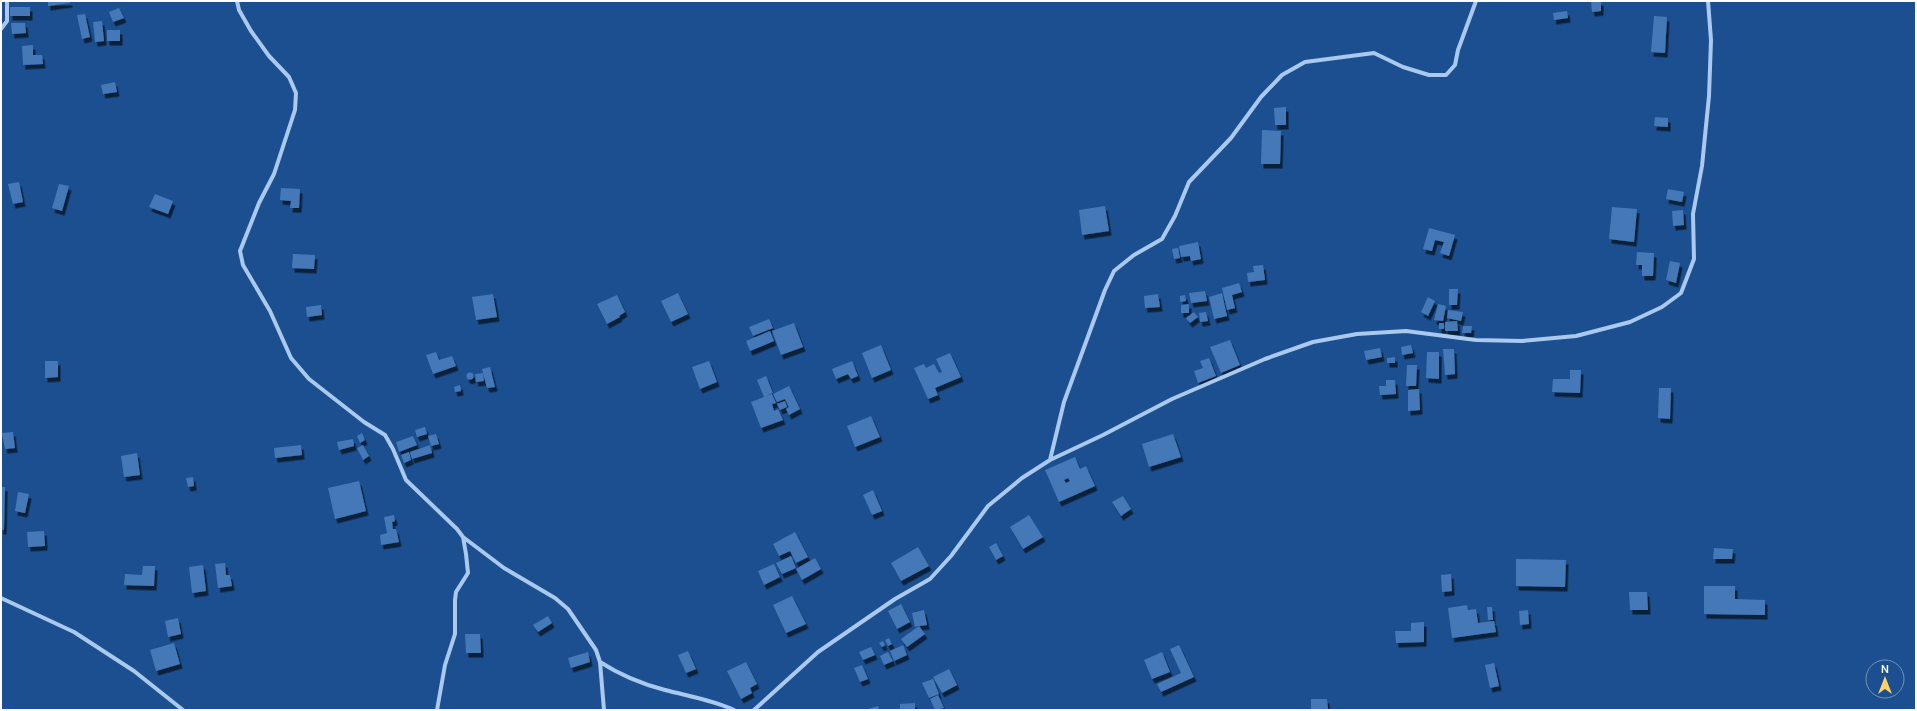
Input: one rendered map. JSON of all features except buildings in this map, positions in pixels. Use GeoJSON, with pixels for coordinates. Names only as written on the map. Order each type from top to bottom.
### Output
{"type":"FeatureCollection","features":[{"type":"Feature","properties":{"kind":"street"},"geometry":{"type":"LineString","coordinates":[[1,29],[7,21],[7,1]]}},
{"type":"Feature","properties":{"kind":"street"},"geometry":{"type":"LineString","coordinates":[[237,1],[239,10],[251,31],[269,56],[289,77],[296,93],[294,110],[274,174],[248,229],[240,251],[243,265],[270,311],[291,358],[309,379],[364,422],[385,435],[393,449],[406,480],[457,529],[462,537],[468,573],[456,592],[455,634],[445,665],[437,710]]}},
{"type":"Feature","properties":{"kind":"street"},"geometry":{"type":"LineString","coordinates":[[1050,460],[1064,402],[1105,290],[1114,271],[1134,255],[1162,239],[1175,216],[1189,182],[1231,138],[1260,96],[1282,75],[1305,62],[1345,56],[1374,53],[1403,67],[1429,75],[1446,75],[1455,65],[1458,50],[1476,1]]}},
{"type":"Feature","properties":{"kind":"street"},"geometry":{"type":"LineString","coordinates":[[754,710],[818,652],[895,599],[930,579],[951,556],[988,506],[1022,478],[1050,460],[1103,435],[1172,399],[1265,359],[1313,342],[1357,334],[1406,331],[1476,340],[1514,341],[1576,336],[1630,322],[1662,307],[1680,293],[1694,258],[1693,214],[1702,166],[1709,96],[1711,40],[1708,1]]}},
{"type":"Feature","properties":{"kind":"street"},"geometry":{"type":"LineString","coordinates":[[462,537],[504,568],[555,598],[568,609],[596,650],[600,662],[604,710]]}},
{"type":"Feature","properties":{"kind":"street"},"geometry":{"type":"LineString","coordinates":[[1,598],[74,632],[134,671],[183,710]]}},
{"type":"Feature","properties":{"kind":"street"},"geometry":{"type":"LineString","coordinates":[[600,662],[621,675],[663,690],[705,700],[734,710]]}}]}
